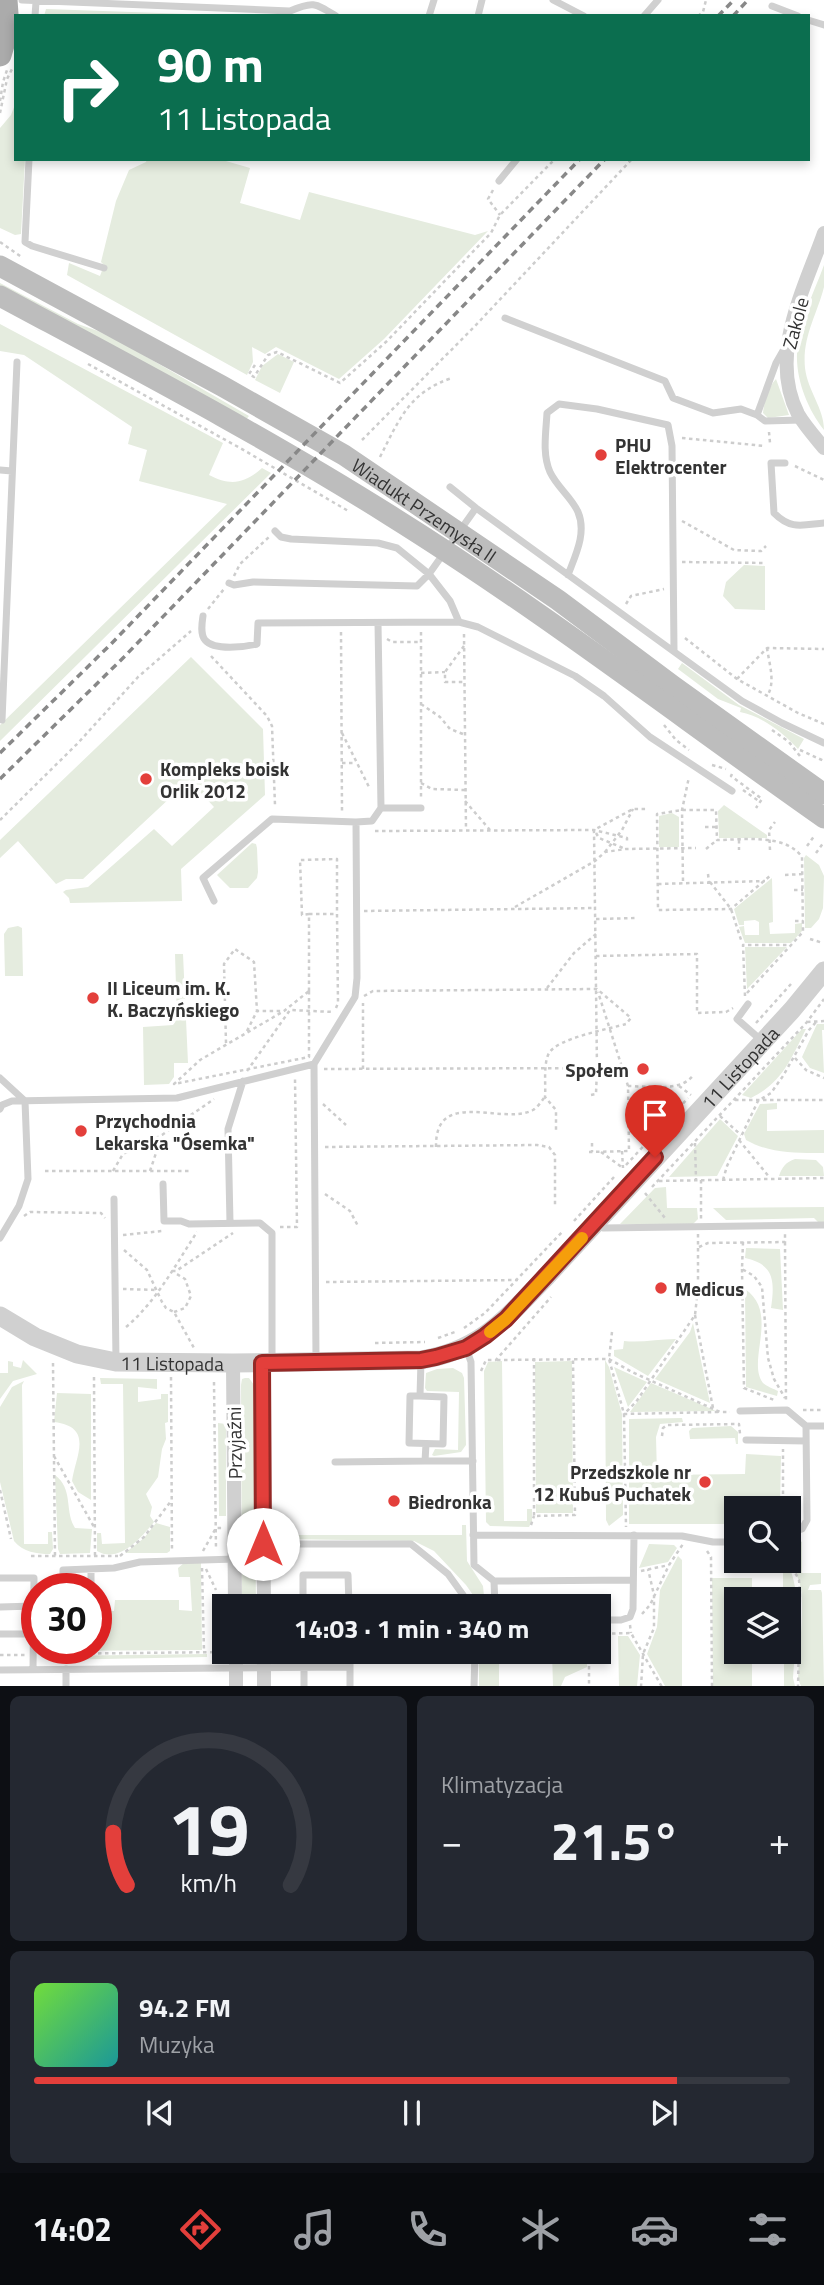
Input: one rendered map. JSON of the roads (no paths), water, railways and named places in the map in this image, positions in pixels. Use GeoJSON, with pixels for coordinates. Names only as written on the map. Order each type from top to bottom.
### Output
{"type":"FeatureCollection","features":[{"type":"Feature","properties":{"kind":"main road"},"geometry":{"type":"LineString","coordinates":[[3,1],[8,28],[7,60]]}},
{"type":"Feature","properties":{"kind":"main road","name":"Wiadukt Przemysła II"},"geometry":{"type":"LineString","coordinates":[[0,266],[344,455],[558,600],[824,794]]}},
{"type":"Feature","properties":{"kind":"main road","name":"Wiadukt Przemysła II"},"geometry":{"type":"LineString","coordinates":[[0,296],[162,382],[272,457],[317,483],[390,515],[545,619],[819,826]]}},
{"type":"Feature","properties":{"kind":"street","name":"Zakole"},"geometry":{"type":"LineString","coordinates":[[824,233],[793,318],[788,342],[787,376],[791,396],[802,420],[824,448]]}},
{"type":"Feature","properties":{"kind":"street","name":"11 Listopada"},"geometry":{"type":"LineString","coordinates":[[0,1316],[35,1337],[77,1354],[116,1362],[421,1360],[448,1355],[466,1348],[506,1319],[600,1225],[824,971]]}},
{"type":"Feature","properties":{"kind":"street","name":"Przyjaźni"},"geometry":{"type":"LineString","coordinates":[[233,1363],[235,1594]]}},
{"type":"Feature","properties":{"kind":"street","name":"Przyjaźni"},"geometry":{"type":"LineString","coordinates":[[264,1594],[267,1363]]}},
{"type":"Feature","properties":{"kind":"street"},"geometry":{"type":"LineString","coordinates":[[236,1664],[236,1686]]}},
{"type":"Feature","properties":{"kind":"street"},"geometry":{"type":"LineString","coordinates":[[264,1664],[264,1686]]}},
{"type":"Feature","properties":{"kind":"lane"},"geometry":{"type":"LineString","coordinates":[[22,0],[290,11],[310,1],[333,14]]}},
{"type":"Feature","properties":{"kind":"lane"},"geometry":{"type":"LineString","coordinates":[[553,0],[579,14]]}},
{"type":"Feature","properties":{"kind":"lane"},"geometry":{"type":"LineString","coordinates":[[646,14],[658,0]]}},
{"type":"Feature","properties":{"kind":"lane"},"geometry":{"type":"LineString","coordinates":[[35,14],[36,2]]}},
{"type":"Feature","properties":{"kind":"lane"},"geometry":{"type":"LineString","coordinates":[[772,6],[793,14]]}},
{"type":"Feature","properties":{"kind":"lane"},"geometry":{"type":"LineString","coordinates":[[29,161],[25,242],[104,268]]}},
{"type":"Feature","properties":{"kind":"lane"},"geometry":{"type":"LineString","coordinates":[[499,181],[515,161]]}},
{"type":"Feature","properties":{"kind":"lane"},"geometry":{"type":"LineString","coordinates":[[505,318],[664,382],[673,398],[713,412],[741,410],[757,415],[765,421],[802,420]]}},
{"type":"Feature","properties":{"kind":"lane"},"geometry":{"type":"LineString","coordinates":[[757,415],[776,363],[788,342]]}},
{"type":"Feature","properties":{"kind":"lane"},"geometry":{"type":"LineString","coordinates":[[2,720],[17,362]]}},
{"type":"Feature","properties":{"kind":"lane"},"geometry":{"type":"LineString","coordinates":[[568,575],[578,550],[582,530],[578,512],[551,473],[545,455],[547,413],[559,404],[597,409],[668,425],[673,516],[674,650]]}},
{"type":"Feature","properties":{"kind":"lane"},"geometry":{"type":"LineString","coordinates":[[785,463],[771,463],[774,513],[783,522],[795,526],[824,523]]}},
{"type":"Feature","properties":{"kind":"lane"},"geometry":{"type":"LineString","coordinates":[[0,470],[12,471]]}},
{"type":"Feature","properties":{"kind":"lane"},"geometry":{"type":"LineString","coordinates":[[450,487],[755,709],[824,743]]}},
{"type":"Feature","properties":{"kind":"lane"},"geometry":{"type":"LineString","coordinates":[[229,583],[417,586],[476,508]]}},
{"type":"Feature","properties":{"kind":"lane"},"geometry":{"type":"LineString","coordinates":[[275,531],[281,537],[292,539],[387,544],[397,548],[429,573],[450,601],[461,622]]}},
{"type":"Feature","properties":{"kind":"lane"},"geometry":{"type":"LineString","coordinates":[[0,556],[9,552]]}},
{"type":"Feature","properties":{"kind":"lane"},"geometry":{"type":"LineString","coordinates":[[203,616],[202,631],[205,639],[215,645],[242,647],[257,644],[258,622],[461,622],[478,627],[575,676],[604,696],[650,737],[732,791]]}},
{"type":"Feature","properties":{"kind":"lane"},"geometry":{"type":"LineString","coordinates":[[215,901],[203,878],[272,820],[372,821],[381,808],[378,624]]}},
{"type":"Feature","properties":{"kind":"lane"},"geometry":{"type":"LineString","coordinates":[[381,808],[421,808]]}},
{"type":"Feature","properties":{"kind":"lane"},"geometry":{"type":"LineString","coordinates":[[316,1362],[314,1064],[355,997],[356,822]]}},
{"type":"Feature","properties":{"kind":"lane"},"geometry":{"type":"LineString","coordinates":[[748,1004],[737,1019],[762,1042]]}},
{"type":"Feature","properties":{"kind":"lane"},"geometry":{"type":"LineString","coordinates":[[0,1109],[2,1105],[12,1101],[177,1098],[314,1064]]}},
{"type":"Feature","properties":{"kind":"lane"},"geometry":{"type":"LineString","coordinates":[[0,1078],[25,1101],[28,1179],[19,1206],[0,1238]]}},
{"type":"Feature","properties":{"kind":"lane"},"geometry":{"type":"LineString","coordinates":[[230,1223],[228,1129],[243,1081]]}},
{"type":"Feature","properties":{"kind":"lane"},"geometry":{"type":"LineString","coordinates":[[163,1184],[164,1221],[189,1224],[260,1223],[272,1233],[267,1363]]}},
{"type":"Feature","properties":{"kind":"lane"},"geometry":{"type":"LineString","coordinates":[[114,1199],[116,1362]]}},
{"type":"Feature","properties":{"kind":"lane"},"geometry":{"type":"LineString","coordinates":[[600,1225],[824,1225]]}},
{"type":"Feature","properties":{"kind":"lane"},"geometry":{"type":"LineString","coordinates":[[466,1348],[471,1362],[474,1565],[494,1581],[633,1576]]}},
{"type":"Feature","properties":{"kind":"lane"},"geometry":{"type":"LineString","coordinates":[[420,1396],[421,1360]]}},
{"type":"Feature","properties":{"kind":"lane"},"geometry":{"type":"LineString","coordinates":[[410,1396],[420,1396],[444,1397],[443,1444],[409,1443],[410,1396]]}},
{"type":"Feature","properties":{"kind":"lane"},"geometry":{"type":"LineString","coordinates":[[740,1411],[787,1410],[806,1426],[824,1426]]}},
{"type":"Feature","properties":{"kind":"lane"},"geometry":{"type":"LineString","coordinates":[[801,1529],[807,1520],[806,1426]]}},
{"type":"Feature","properties":{"kind":"lane"},"geometry":{"type":"LineString","coordinates":[[746,1440],[806,1441]]}},
{"type":"Feature","properties":{"kind":"lane"},"geometry":{"type":"LineString","coordinates":[[425,1461],[426,1444]]}},
{"type":"Feature","properties":{"kind":"lane"},"geometry":{"type":"LineString","coordinates":[[335,1462],[472,1461]]}},
{"type":"Feature","properties":{"kind":"lane"},"geometry":{"type":"LineString","coordinates":[[473,1535],[682,1536],[724,1542]]}},
{"type":"Feature","properties":{"kind":"lane"},"geometry":{"type":"LineString","coordinates":[[611,1620],[630,1617],[633,1609],[634,1535]]}},
{"type":"Feature","properties":{"kind":"lane"},"geometry":{"type":"LineString","coordinates":[[263,1544],[411,1545],[448,1574],[462,1594]]}},
{"type":"Feature","properties":{"kind":"lane"},"geometry":{"type":"LineString","coordinates":[[63,1573],[63,1570],[114,1569],[139,1562],[216,1557],[235,1559]]}},
{"type":"Feature","properties":{"kind":"lane"},"geometry":{"type":"LineString","coordinates":[[303,1594],[303,1575],[348,1575],[349,1594]]}},
{"type":"Feature","properties":{"kind":"lane"},"geometry":{"type":"LineString","coordinates":[[0,1578],[21,1578]]}},
{"type":"Feature","properties":{"kind":"lane"},"geometry":{"type":"LineString","coordinates":[[494,1581],[495,1594]]}},
{"type":"Feature","properties":{"kind":"lane"},"geometry":{"type":"LineString","coordinates":[[0,1607],[21,1606]]}},
{"type":"Feature","properties":{"kind":"lane"},"geometry":{"type":"LineString","coordinates":[[0,1634],[21,1634]]}},
{"type":"Feature","properties":{"kind":"lane"},"geometry":{"type":"LineString","coordinates":[[33,1664],[33,1669]]}},
{"type":"Feature","properties":{"kind":"lane"},"geometry":{"type":"LineString","coordinates":[[474,1686],[475,1664]]}},
{"type":"Feature","properties":{"kind":"lane"},"geometry":{"type":"LineString","coordinates":[[304,1667],[304,1686]]}},
{"type":"Feature","properties":{"kind":"lane"},"geometry":{"type":"LineString","coordinates":[[0,1670],[350,1667],[350,1686]]}},
{"type":"Feature","properties":{"kind":"lane"},"geometry":{"type":"LineString","coordinates":[[66,1669],[66,1686]]}},
{"type":"Feature","properties":{"kind":"railway"},"geometry":{"type":"LineString","coordinates":[[720,14],[734,0]]}},
{"type":"Feature","properties":{"kind":"railway"},"geometry":{"type":"LineString","coordinates":[[735,14],[748,0]]}},
{"type":"Feature","properties":{"kind":"railway"},"geometry":{"type":"LineString","coordinates":[[0,753],[111,644],[578,161]]}},
{"type":"Feature","properties":{"kind":"railway"},"geometry":{"type":"LineString","coordinates":[[0,779],[124,657],[603,161]]}},
{"type":"Feature","properties":{"kind":"place","name":"PHU Elektrocenter"},"geometry":{"type":"Point","coordinates":[601,455]}},
{"type":"Feature","properties":{"kind":"place","name":"Kompleks boisk Orlik 2012"},"geometry":{"type":"Point","coordinates":[146,779]}},
{"type":"Feature","properties":{"kind":"place","name":"II Liceum im. K. K. Baczyńskiego"},"geometry":{"type":"Point","coordinates":[93,998]}},
{"type":"Feature","properties":{"kind":"place","name":"Społem"},"geometry":{"type":"Point","coordinates":[643,1069]}},
{"type":"Feature","properties":{"kind":"place","name":"Przychodnia Lekarska \"Ósemka\""},"geometry":{"type":"Point","coordinates":[81,1131]}},
{"type":"Feature","properties":{"kind":"place","name":"Medicus"},"geometry":{"type":"Point","coordinates":[661,1288]}},
{"type":"Feature","properties":{"kind":"place","name":"Przedszkole nr 12 Kubuś Puchatek"},"geometry":{"type":"Point","coordinates":[705,1482]}},
{"type":"Feature","properties":{"kind":"place","name":"Biedronka"},"geometry":{"type":"Point","coordinates":[394,1501]}}]}
